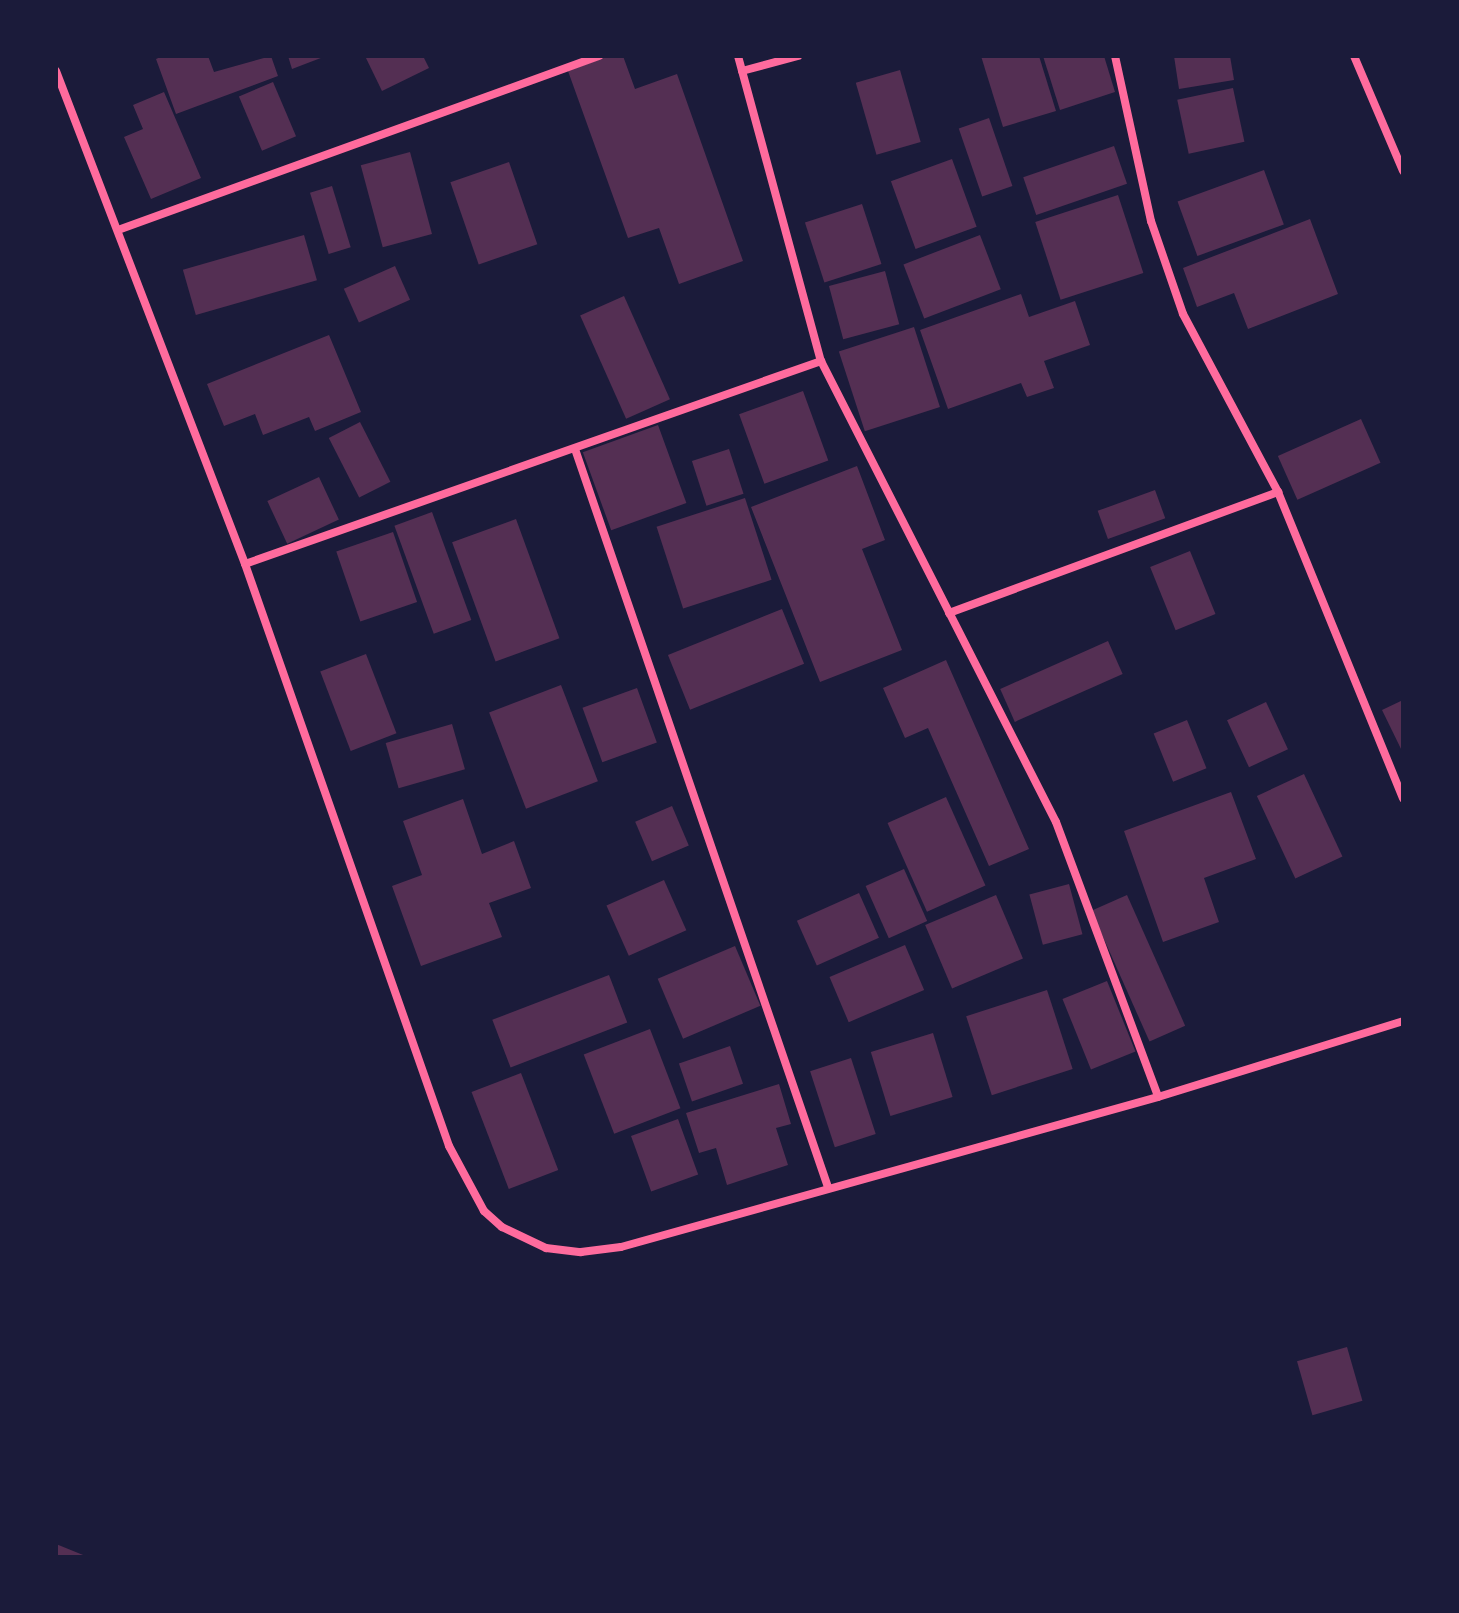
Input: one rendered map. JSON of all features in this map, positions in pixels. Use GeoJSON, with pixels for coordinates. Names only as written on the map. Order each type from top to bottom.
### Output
{"type":"FeatureCollection","features":[{"type":"Feature","properties":{"kind":"street"},"geometry":{"type":"LineString","coordinates":[[118,230],[599,56]]}},
{"type":"Feature","properties":{"kind":"street"},"geometry":{"type":"LineString","coordinates":[[738,56],[821,361],[1056,822],[1158,1097]]}},
{"type":"Feature","properties":{"kind":"street"},"geometry":{"type":"LineString","coordinates":[[742,71],[798,56]]}},
{"type":"Feature","properties":{"kind":"street"},"geometry":{"type":"LineString","coordinates":[[1115,56],[1151,221],[1183,314],[1278,492],[1403,798]]}},
{"type":"Feature","properties":{"kind":"street"},"geometry":{"type":"LineString","coordinates":[[1354,56],[1403,171]]}},
{"type":"Feature","properties":{"kind":"street"},"geometry":{"type":"LineString","coordinates":[[56,71],[245,564],[449,1146],[484,1211],[522,1240],[581,1252],[621,1247],[1158,1097],[1403,1021]]}},
{"type":"Feature","properties":{"kind":"street"},"geometry":{"type":"LineString","coordinates":[[245,564],[821,361]]}},
{"type":"Feature","properties":{"kind":"street"},"geometry":{"type":"LineString","coordinates":[[575,449],[828,1187]]}},
{"type":"Feature","properties":{"kind":"street"},"geometry":{"type":"LineString","coordinates":[[949,613],[1278,492]]}},
{"type":"Feature","properties":{"kind":"building"},"geometry":{"type":"Polygon","coordinates":[[[163,56],[208,56],[214,72],[271,56],[278,76],[176,114],[156,59],[163,56]]]}},
{"type":"Feature","properties":{"kind":"building"},"geometry":{"type":"Polygon","coordinates":[[[288,56],[326,56],[292,69],[288,56]]]}},
{"type":"Feature","properties":{"kind":"building"},"geometry":{"type":"Polygon","coordinates":[[[365,56],[423,56],[429,68],[382,91],[365,56]]]}},
{"type":"Feature","properties":{"kind":"building"},"geometry":{"type":"Polygon","coordinates":[[[609,56],[623,56],[635,89],[677,74],[743,261],[679,284],[659,228],[628,238],[568,71],[609,56]]]}},
{"type":"Feature","properties":{"kind":"building"},"geometry":{"type":"Polygon","coordinates":[[[981,56],[1039,56],[1056,111],[1003,127],[981,56]]]}},
{"type":"Feature","properties":{"kind":"building"},"geometry":{"type":"Polygon","coordinates":[[[1043,56],[1104,56],[1115,92],[1060,110],[1043,56]]]}},
{"type":"Feature","properties":{"kind":"building"},"geometry":{"type":"Polygon","coordinates":[[[1174,56],[1230,56],[1234,80],[1179,89],[1174,56]]]}},
{"type":"Feature","properties":{"kind":"building"},"geometry":{"type":"Polygon","coordinates":[[[900,70],[921,142],[876,155],[856,83],[900,70]]]}},
{"type":"Feature","properties":{"kind":"building"},"geometry":{"type":"Polygon","coordinates":[[[273,82],[296,136],[262,151],[239,96],[273,82]]]}},
{"type":"Feature","properties":{"kind":"building"},"geometry":{"type":"Polygon","coordinates":[[[1233,88],[1244,142],[1189,154],[1177,100],[1233,88]]]}},
{"type":"Feature","properties":{"kind":"building"},"geometry":{"type":"Polygon","coordinates":[[[164,92],[201,178],[151,199],[124,137],[143,129],[133,105],[164,92]]]}},
{"type":"Feature","properties":{"kind":"building"},"geometry":{"type":"Polygon","coordinates":[[[989,118],[1012,186],[982,196],[959,128],[989,118]]]}},
{"type":"Feature","properties":{"kind":"building"},"geometry":{"type":"Polygon","coordinates":[[[1114,146],[1127,184],[1036,215],[1023,177],[1114,146]]]}},
{"type":"Feature","properties":{"kind":"building"},"geometry":{"type":"Polygon","coordinates":[[[410,152],[432,234],[383,247],[361,165],[410,152]]]}},
{"type":"Feature","properties":{"kind":"building"},"geometry":{"type":"Polygon","coordinates":[[[952,159],[977,227],[916,249],[891,181],[952,159]]]}},
{"type":"Feature","properties":{"kind":"building"},"geometry":{"type":"Polygon","coordinates":[[[509,162],[537,244],[479,264],[450,182],[509,162]]]}},
{"type":"Feature","properties":{"kind":"building"},"geometry":{"type":"Polygon","coordinates":[[[1264,170],[1284,225],[1197,256],[1178,201],[1264,170]]]}},
{"type":"Feature","properties":{"kind":"building"},"geometry":{"type":"Polygon","coordinates":[[[332,186],[351,247],[329,254],[310,193],[332,186]]]}},
{"type":"Feature","properties":{"kind":"building"},"geometry":{"type":"Polygon","coordinates":[[[1118,195],[1143,273],[1061,300],[1035,222],[1118,195]]]}},
{"type":"Feature","properties":{"kind":"building"},"geometry":{"type":"Polygon","coordinates":[[[862,204],[881,264],[824,282],[805,223],[862,204]]]}},
{"type":"Feature","properties":{"kind":"building"},"geometry":{"type":"Polygon","coordinates":[[[1310,219],[1338,294],[1248,329],[1234,293],[1197,307],[1183,268],[1310,219]]]}},
{"type":"Feature","properties":{"kind":"building"},"geometry":{"type":"Polygon","coordinates":[[[304,235],[317,280],[196,315],[183,270],[304,235]]]}},
{"type":"Feature","properties":{"kind":"building"},"geometry":{"type":"Polygon","coordinates":[[[980,235],[1001,289],[924,319],[903,264],[980,235]]]}},
{"type":"Feature","properties":{"kind":"building"},"geometry":{"type":"Polygon","coordinates":[[[395,266],[410,300],[359,323],[344,289],[395,266]]]}},
{"type":"Feature","properties":{"kind":"building"},"geometry":{"type":"Polygon","coordinates":[[[885,271],[899,324],[843,339],[829,286],[885,271]]]}},
{"type":"Feature","properties":{"kind":"building"},"geometry":{"type":"Polygon","coordinates":[[[1021,294],[1029,317],[1075,301],[1090,345],[1044,361],[1054,388],[1027,397],[1021,383],[948,409],[920,330],[1021,294]]]}},
{"type":"Feature","properties":{"kind":"building"},"geometry":{"type":"Polygon","coordinates":[[[624,296],[670,399],[626,419],[580,316],[624,296]]]}},
{"type":"Feature","properties":{"kind":"building"},"geometry":{"type":"Polygon","coordinates":[[[914,327],[940,407],[865,431],[839,351],[914,327]]]}},
{"type":"Feature","properties":{"kind":"building"},"geometry":{"type":"Polygon","coordinates":[[[329,335],[361,412],[315,431],[309,417],[263,435],[255,414],[224,426],[207,384],[329,335]]]}},
{"type":"Feature","properties":{"kind":"building"},"geometry":{"type":"Polygon","coordinates":[[[803,391],[828,461],[764,484],[739,414],[803,391]]]}},
{"type":"Feature","properties":{"kind":"building"},"geometry":{"type":"Polygon","coordinates":[[[1361,419],[1381,463],[1297,500],[1278,456],[1361,419]]]}},
{"type":"Feature","properties":{"kind":"building"},"geometry":{"type":"Polygon","coordinates":[[[360,422],[390,482],[359,498],[329,438],[360,422]]]}},
{"type":"Feature","properties":{"kind":"building"},"geometry":{"type":"Polygon","coordinates":[[[658,425],[686,503],[611,530],[583,452],[658,425]]]}},
{"type":"Feature","properties":{"kind":"building"},"geometry":{"type":"Polygon","coordinates":[[[729,449],[744,494],[706,506],[692,461],[729,449]]]}},
{"type":"Feature","properties":{"kind":"building"},"geometry":{"type":"Polygon","coordinates":[[[857,466],[885,540],[862,549],[902,650],[820,682],[751,507],[857,466]]]}},
{"type":"Feature","properties":{"kind":"building"},"geometry":{"type":"Polygon","coordinates":[[[319,477],[339,520],[287,544],[267,501],[319,477]]]}},
{"type":"Feature","properties":{"kind":"building"},"geometry":{"type":"Polygon","coordinates":[[[1155,490],[1165,518],[1108,539],[1098,511],[1155,490]]]}},
{"type":"Feature","properties":{"kind":"building"},"geometry":{"type":"Polygon","coordinates":[[[745,498],[772,580],[683,609],[657,527],[745,498]]]}},
{"type":"Feature","properties":{"kind":"building"},"geometry":{"type":"Polygon","coordinates":[[[432,512],[471,620],[434,634],[394,526],[432,512]]]}},
{"type":"Feature","properties":{"kind":"building"},"geometry":{"type":"Polygon","coordinates":[[[516,519],[559,638],[496,662],[452,542],[516,519]]]}},
{"type":"Feature","properties":{"kind":"building"},"geometry":{"type":"Polygon","coordinates":[[[393,532],[417,602],[360,622],[336,552],[393,532]]]}},
{"type":"Feature","properties":{"kind":"building"},"geometry":{"type":"Polygon","coordinates":[[[1190,551],[1215,614],[1176,630],[1150,567],[1190,551]]]}},
{"type":"Feature","properties":{"kind":"building"},"geometry":{"type":"Polygon","coordinates":[[[782,609],[804,664],[690,710],[668,655],[782,609]]]}},
{"type":"Feature","properties":{"kind":"building"},"geometry":{"type":"Polygon","coordinates":[[[1108,641],[1123,674],[1015,722],[1000,689],[1108,641]]]}},
{"type":"Feature","properties":{"kind":"building"},"geometry":{"type":"Polygon","coordinates":[[[366,654],[396,733],[351,751],[320,672],[366,654]]]}},
{"type":"Feature","properties":{"kind":"building"},"geometry":{"type":"Polygon","coordinates":[[[946,660],[1029,849],[989,866],[928,728],[905,738],[883,688],[946,660]]]}},
{"type":"Feature","properties":{"kind":"building"},"geometry":{"type":"Polygon","coordinates":[[[561,685],[598,781],[526,809],[489,713],[561,685]]]}},
{"type":"Feature","properties":{"kind":"building"},"geometry":{"type":"Polygon","coordinates":[[[637,688],[657,743],[602,762],[582,708],[637,688]]]}},
{"type":"Feature","properties":{"kind":"building"},"geometry":{"type":"Polygon","coordinates":[[[1403,700],[1403,753],[1382,710],[1403,700]]]}},
{"type":"Feature","properties":{"kind":"building"},"geometry":{"type":"Polygon","coordinates":[[[1266,702],[1288,749],[1249,767],[1227,720],[1266,702]]]}},
{"type":"Feature","properties":{"kind":"building"},"geometry":{"type":"Polygon","coordinates":[[[1187,720],[1206,768],[1173,782],[1154,733],[1187,720]]]}},
{"type":"Feature","properties":{"kind":"building"},"geometry":{"type":"Polygon","coordinates":[[[452,724],[465,769],[399,788],[386,743],[452,724]]]}},
{"type":"Feature","properties":{"kind":"building"},"geometry":{"type":"Polygon","coordinates":[[[1304,774],[1342,856],[1295,878],[1257,796],[1304,774]]]}},
{"type":"Feature","properties":{"kind":"building"},"geometry":{"type":"Polygon","coordinates":[[[1231,792],[1256,859],[1204,878],[1219,922],[1163,942],[1124,831],[1231,792]]]}},
{"type":"Feature","properties":{"kind":"building"},"geometry":{"type":"Polygon","coordinates":[[[946,797],[985,886],[927,912],[888,823],[946,797]]]}},
{"type":"Feature","properties":{"kind":"building"},"geometry":{"type":"Polygon","coordinates":[[[463,799],[482,854],[514,841],[531,888],[489,903],[502,937],[421,966],[392,886],[422,875],[403,821],[463,799]]]}},
{"type":"Feature","properties":{"kind":"building"},"geometry":{"type":"Polygon","coordinates":[[[672,806],[689,846],[652,861],[635,822],[672,806]]]}},
{"type":"Feature","properties":{"kind":"building"},"geometry":{"type":"Polygon","coordinates":[[[904,869],[927,921],[889,938],[866,886],[904,869]]]}},
{"type":"Feature","properties":{"kind":"building"},"geometry":{"type":"Polygon","coordinates":[[[664,880],[686,930],[629,956],[606,906],[664,880]]]}},
{"type":"Feature","properties":{"kind":"building"},"geometry":{"type":"Polygon","coordinates":[[[1069,884],[1082,934],[1043,945],[1029,895],[1069,884]]]}},
{"type":"Feature","properties":{"kind":"building"},"geometry":{"type":"Polygon","coordinates":[[[859,893],[879,938],[817,965],[797,921],[859,893]]]}},
{"type":"Feature","properties":{"kind":"building"},"geometry":{"type":"Polygon","coordinates":[[[996,895],[1023,959],[952,989],[925,925],[996,895]]]}},
{"type":"Feature","properties":{"kind":"building"},"geometry":{"type":"Polygon","coordinates":[[[1127,895],[1185,1026],[1150,1041],[1091,911],[1127,895]]]}},
{"type":"Feature","properties":{"kind":"building"},"geometry":{"type":"Polygon","coordinates":[[[905,945],[924,990],[849,1022],[830,977],[905,945]]]}},
{"type":"Feature","properties":{"kind":"building"},"geometry":{"type":"Polygon","coordinates":[[[735,946],[760,1006],[683,1039],[658,979],[735,946]]]}},
{"type":"Feature","properties":{"kind":"building"},"geometry":{"type":"Polygon","coordinates":[[[609,975],[627,1023],[511,1067],[492,1020],[609,975]]]}},
{"type":"Feature","properties":{"kind":"building"},"geometry":{"type":"Polygon","coordinates":[[[1107,981],[1135,1051],[1091,1069],[1062,999],[1107,981]]]}},
{"type":"Feature","properties":{"kind":"building"},"geometry":{"type":"Polygon","coordinates":[[[1047,990],[1073,1069],[992,1095],[966,1016],[1047,990]]]}},
{"type":"Feature","properties":{"kind":"building"},"geometry":{"type":"Polygon","coordinates":[[[650,1029],[680,1108],[614,1134],[584,1054],[650,1029]]]}},
{"type":"Feature","properties":{"kind":"building"},"geometry":{"type":"Polygon","coordinates":[[[933,1033],[953,1097],[890,1116],[871,1052],[933,1033]]]}},
{"type":"Feature","properties":{"kind":"building"},"geometry":{"type":"Polygon","coordinates":[[[730,1046],[743,1084],[692,1101],[679,1064],[730,1046]]]}},
{"type":"Feature","properties":{"kind":"building"},"geometry":{"type":"Polygon","coordinates":[[[851,1058],[876,1134],[835,1147],[810,1071],[851,1058]]]}},
{"type":"Feature","properties":{"kind":"building"},"geometry":{"type":"Polygon","coordinates":[[[521,1073],[558,1170],[509,1189],[472,1092],[521,1073]]]}},
{"type":"Feature","properties":{"kind":"building"},"geometry":{"type":"Polygon","coordinates":[[[779,1084],[791,1124],[776,1128],[788,1165],[727,1185],[716,1148],[699,1153],[686,1113],[779,1084]]]}},
{"type":"Feature","properties":{"kind":"building"},"geometry":{"type":"Polygon","coordinates":[[[678,1119],[698,1174],[651,1192],[631,1136],[678,1119]]]}},
{"type":"Feature","properties":{"kind":"building"},"geometry":{"type":"Polygon","coordinates":[[[1347,1347],[1362,1401],[1312,1415],[1297,1361],[1347,1347]]]}},
{"type":"Feature","properties":{"kind":"building"},"geometry":{"type":"Polygon","coordinates":[[[56,1544],[88,1557],[56,1557],[56,1544]]]}}]}
